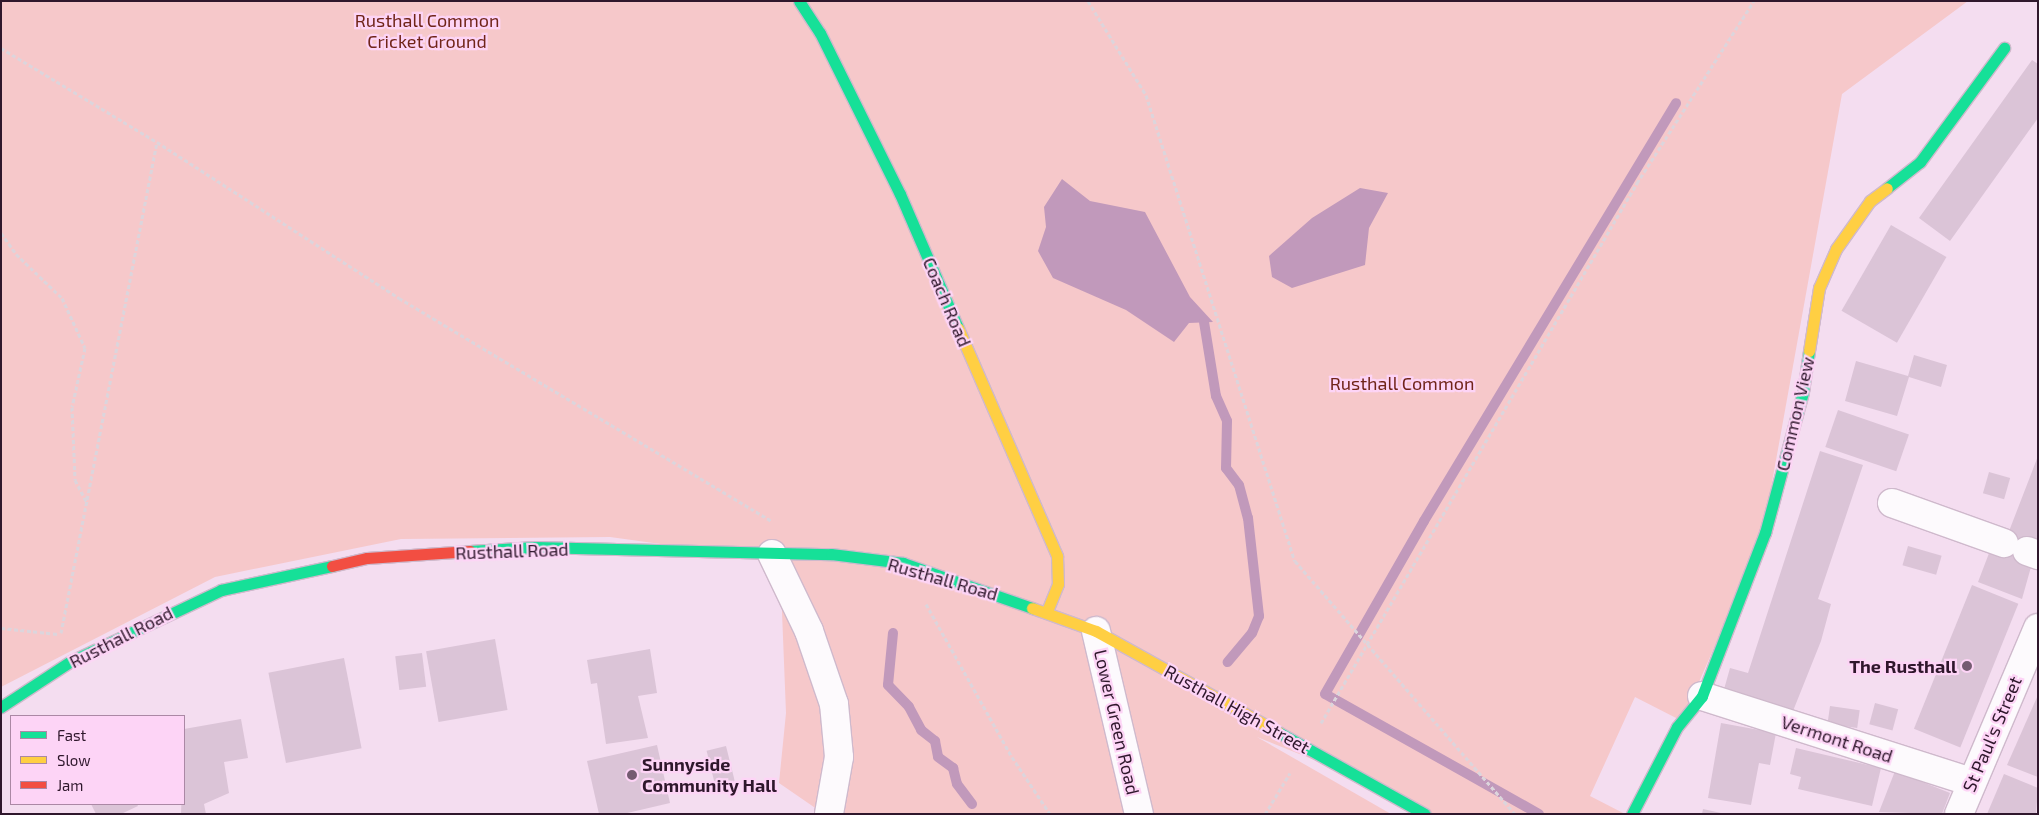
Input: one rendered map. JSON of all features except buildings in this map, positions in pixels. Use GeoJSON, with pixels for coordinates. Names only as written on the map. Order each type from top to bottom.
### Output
{"type":"FeatureCollection","features":[{"type":"Feature","properties":{"kind":"street","name":"Coach Road"},"geometry":{"type":"LineString","coordinates":[[799,1],[820,33],[900,194],[1057,556],[1058,584],[1047,611]]}},
{"type":"Feature","properties":{"kind":"street","name":"Common View"},"geometry":{"type":"LineString","coordinates":[[1632,814],[1677,727],[1702,696],[1765,533],[1803,392],[1820,288],[1836,249],[1870,201],[1920,162],[2004,48]]}},
{"type":"Feature","properties":{"kind":"street"},"geometry":{"type":"LineString","coordinates":[[1892,503],[2023,550]]}},
{"type":"Feature","properties":{"kind":"street","name":"Rusthall Road"},"geometry":{"type":"LineString","coordinates":[[1,707],[51,674],[144,623],[221,590],[367,558],[535,547],[831,554],[903,564],[1047,611]]}},
{"type":"Feature","properties":{"kind":"street"},"geometry":{"type":"LineString","coordinates":[[772,554],[809,631],[834,704],[839,757],[829,814]]}},
{"type":"Feature","properties":{"kind":"street","name":"Rusthall High Street"},"geometry":{"type":"LineString","coordinates":[[1047,611],[1096,631],[1425,814]]}},
{"type":"Feature","properties":{"kind":"street","name":"St Paul's Street"},"geometry":{"type":"LineString","coordinates":[[1959,814],[2038,628]]}},
{"type":"Feature","properties":{"kind":"street","name":"Lower Green Road"},"geometry":{"type":"LineString","coordinates":[[1096,631],[1138,814]]}},
{"type":"Feature","properties":{"kind":"street","name":"Vermont Road"},"geometry":{"type":"LineString","coordinates":[[1702,696],[1971,782]]}},
{"type":"Feature","properties":{"kind":"path"},"geometry":{"type":"LineString","coordinates":[[1088,1],[1146,95],[1296,561],[1515,814]]}},
{"type":"Feature","properties":{"kind":"path"},"geometry":{"type":"LineString","coordinates":[[1265,814],[1307,748],[1637,184],[1754,1]]}},
{"type":"Feature","properties":{"kind":"path"},"geometry":{"type":"LineString","coordinates":[[1,48],[158,142],[399,298],[774,523]]}},
{"type":"Feature","properties":{"kind":"path"},"geometry":{"type":"LineString","coordinates":[[51,674],[61,634],[158,142]]}},
{"type":"Feature","properties":{"kind":"path"},"geometry":{"type":"LineString","coordinates":[[1,233],[62,298],[85,348],[72,407],[75,480],[86,501]]}},
{"type":"Feature","properties":{"kind":"path"},"geometry":{"type":"LineString","coordinates":[[903,564],[1012,757],[1050,814]]}},
{"type":"Feature","properties":{"kind":"path"},"geometry":{"type":"LineString","coordinates":[[1,628],[61,634]]}},
{"type":"Feature","properties":{"kind":"green space","name":"Rusthall Common"},"geometry":{"type":"Polygon","coordinates":[[[1,1],[1968,1],[1842,94],[1762,538],[1682,721],[1635,697],[1590,796],[1625,814],[1427,814],[1374,784],[1257,737],[1391,814],[824,814],[779,783],[786,713],[781,587],[769,559],[610,537],[401,539],[215,577],[1,687],[1,1]]]}},
{"type":"Feature","properties":{"kind":"shaded area"},"geometry":{"type":"Polygon","coordinates":[[[1062,179],[1090,201],[1145,212],[1190,297],[1213,322],[1189,323],[1174,342],[1126,310],[1053,278],[1038,251],[1046,227],[1044,207],[1062,179]]]}},
{"type":"Feature","properties":{"kind":"shaded area"},"geometry":{"type":"Polygon","coordinates":[[[1360,188],[1388,193],[1369,228],[1365,265],[1292,288],[1272,277],[1269,256],[1312,218],[1360,188]]]}},
{"type":"Feature","properties":{"kind":"waterway"},"geometry":{"type":"LineString","coordinates":[[1539,814],[1325,694],[1424,521],[1676,103]]}},
{"type":"Feature","properties":{"kind":"waterway"},"geometry":{"type":"LineString","coordinates":[[1204,322],[1216,396],[1227,421],[1226,468],[1239,485],[1248,518],[1259,616],[1252,633],[1228,662]]}},
{"type":"Feature","properties":{"kind":"waterway"},"geometry":{"type":"LineString","coordinates":[[893,633],[888,685],[909,707],[921,730],[935,741],[938,757],[953,768],[957,784],[972,804]]}},
{"type":"Feature","properties":{"kind":"traffic: fast"},"geometry":{"type":"LineString","coordinates":[[799,1],[820,33],[900,194],[958,328]]}},
{"type":"Feature","properties":{"kind":"traffic: fast"},"geometry":{"type":"LineString","coordinates":[[1887,188],[1920,162],[2004,48]]}},
{"type":"Feature","properties":{"kind":"traffic: fast"},"geometry":{"type":"LineString","coordinates":[[1632,814],[1677,727],[1702,696],[1765,533],[1803,392],[1809,351]]}},
{"type":"Feature","properties":{"kind":"traffic: fast"},"geometry":{"type":"LineString","coordinates":[[470,551],[535,547],[831,554],[903,563],[1032,608]]}},
{"type":"Feature","properties":{"kind":"traffic: fast"},"geometry":{"type":"LineString","coordinates":[[1,707],[71,661],[221,590],[332,566]]}},
{"type":"Feature","properties":{"kind":"traffic: fast"},"geometry":{"type":"LineString","coordinates":[[1278,732],[1425,814]]}},
{"type":"Feature","properties":{"kind":"traffic: slow"},"geometry":{"type":"LineString","coordinates":[[1809,351],[1819,288],[1836,249],[1870,201],[1887,188]]}},
{"type":"Feature","properties":{"kind":"traffic: slow"},"geometry":{"type":"LineString","coordinates":[[958,328],[1057,556],[1058,584],[1047,611]]}},
{"type":"Feature","properties":{"kind":"traffic: slow"},"geometry":{"type":"LineString","coordinates":[[1032,608],[1096,631],[1278,732]]}},
{"type":"Feature","properties":{"kind":"traffic: jam"},"geometry":{"type":"LineString","coordinates":[[332,566],[367,558],[470,551]]}},
{"type":"Feature","properties":{"kind":"place","name":"The Rusthall"},"geometry":{"type":"Point","coordinates":[1967,666]}},
{"type":"Feature","properties":{"kind":"place","name":"Sunnyside Community Hall"},"geometry":{"type":"Point","coordinates":[632,775]}},
{"type":"Feature","properties":{"kind":"park label","name":"Rusthall Common Cricket Ground"},"geometry":{"type":"Point","coordinates":[427,31]}}]}
